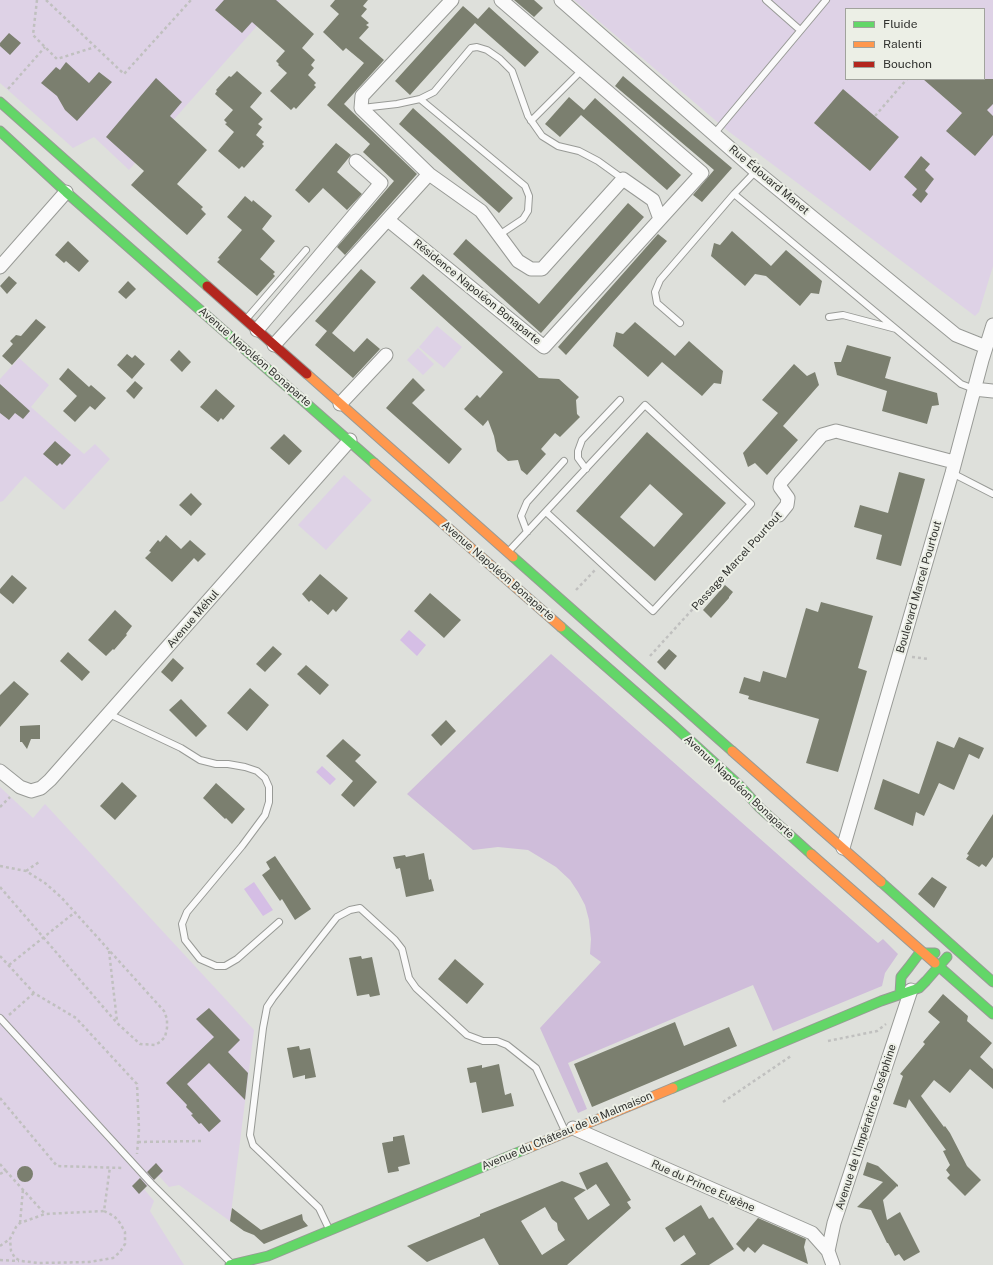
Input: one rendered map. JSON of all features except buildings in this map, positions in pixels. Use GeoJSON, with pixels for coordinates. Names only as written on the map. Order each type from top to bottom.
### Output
{"type":"FeatureCollection","features":[{"type":"Feature","properties":{"kind":"main road","name":"Avenue Napoléon Bonaparte"},"geometry":{"type":"LineString","coordinates":[[0,102],[22,130],[246,320],[814,825],[838,849],[993,982]]}},
{"type":"Feature","properties":{"kind":"main road"},"geometry":{"type":"LineString","coordinates":[[15,144],[22,130]]}},
{"type":"Feature","properties":{"kind":"main road","name":"Avenue Napoléon Bonaparte"},"geometry":{"type":"LineString","coordinates":[[0,131],[66,192],[230,327],[381,469],[666,719],[739,785],[760,808],[837,868],[922,953],[993,1014]]}},
{"type":"Feature","properties":{"kind":"main road"},"geometry":{"type":"LineString","coordinates":[[230,327],[246,320]]}},
{"type":"Feature","properties":{"kind":"main road"},"geometry":{"type":"LineString","coordinates":[[739,785],[756,788]]}},
{"type":"Feature","properties":{"kind":"main road"},"geometry":{"type":"LineString","coordinates":[[837,868],[838,849]]}},
{"type":"Feature","properties":{"kind":"main road","name":"Avenue du Château de la Malmaison"},"geometry":{"type":"LineString","coordinates":[[231,1265],[268,1256],[866,1007],[919,988],[955,948]]}},
{"type":"Feature","properties":{"kind":"main road"},"geometry":{"type":"LineString","coordinates":[[906,992],[901,978],[918,955],[931,952],[939,954],[946,957],[956,965]]}},
{"type":"Feature","properties":{"kind":"street"},"geometry":{"type":"LineString","coordinates":[[452,0],[362,96],[361,108],[429,174],[481,211],[518,261],[531,269],[542,269],[623,179],[653,200],[660,219]]}},
{"type":"Feature","properties":{"kind":"street","name":"Résidence Napoléon Bonaparte"},"geometry":{"type":"LineString","coordinates":[[388,220],[544,347],[702,173],[501,0]]}},
{"type":"Feature","properties":{"kind":"street","name":"Rue Édouard Manet"},"geometry":{"type":"LineString","coordinates":[[561,0],[756,171],[956,335],[986,347]]}},
{"type":"Feature","properties":{"kind":"street"},"geometry":{"type":"LineString","coordinates":[[257,330],[381,183],[356,161]]}},
{"type":"Feature","properties":{"kind":"street"},"geometry":{"type":"LineString","coordinates":[[274,345],[429,174]]}},
{"type":"Feature","properties":{"kind":"street"},"geometry":{"type":"LineString","coordinates":[[0,267],[66,192]]}},
{"type":"Feature","properties":{"kind":"street","name":"Boulevard Marcel Pourtout"},"geometry":{"type":"LineString","coordinates":[[838,849],[953,468],[993,325]]}},
{"type":"Feature","properties":{"kind":"street"},"geometry":{"type":"LineString","coordinates":[[340,404],[386,355]]}},
{"type":"Feature","properties":{"kind":"street"},"geometry":{"type":"LineString","coordinates":[[974,389],[993,391]]}},
{"type":"Feature","properties":{"kind":"street","name":"Passage Marcel Pourtout"},"geometry":{"type":"LineString","coordinates":[[779,515],[788,505],[788,498],[780,487],[781,482],[822,435],[836,431],[953,468]]}},
{"type":"Feature","properties":{"kind":"street","name":"Avenue Méhul"},"geometry":{"type":"LineString","coordinates":[[0,771],[20,788],[31,791],[41,788],[50,780],[350,440]]}},
{"type":"Feature","properties":{"kind":"street","name":"Avenue de l'Impératrice Joséphine"},"geometry":{"type":"LineString","coordinates":[[828,1251],[834,1223],[906,992]]}},
{"type":"Feature","properties":{"kind":"street","name":"Rue du Prince Eugène"},"geometry":{"type":"LineString","coordinates":[[569,1130],[812,1233],[828,1251]]}},
{"type":"Feature","properties":{"kind":"street"},"geometry":{"type":"LineString","coordinates":[[828,1251],[833,1265]]}},
{"type":"Feature","properties":{"kind":"lane"},"geometry":{"type":"LineString","coordinates":[[766,0],[800,30]]}},
{"type":"Feature","properties":{"kind":"lane"},"geometry":{"type":"LineString","coordinates":[[714,134],[826,0]]}},
{"type":"Feature","properties":{"kind":"lane"},"geometry":{"type":"LineString","coordinates":[[361,108],[397,104],[420,99],[434,92],[471,48],[477,47],[486,50],[500,59],[512,71],[528,116],[542,136],[558,146],[579,151],[598,161],[623,179]]}},
{"type":"Feature","properties":{"kind":"lane"},"geometry":{"type":"LineString","coordinates":[[531,121],[582,70]]}},
{"type":"Feature","properties":{"kind":"lane"},"geometry":{"type":"LineString","coordinates":[[420,99],[525,186],[529,196],[528,211],[523,219],[499,235]]}},
{"type":"Feature","properties":{"kind":"lane"},"geometry":{"type":"LineString","coordinates":[[680,323],[657,303],[655,292],[660,280],[734,194],[756,171]]}},
{"type":"Feature","properties":{"kind":"lane"},"geometry":{"type":"LineString","coordinates":[[734,194],[961,384],[974,389]]}},
{"type":"Feature","properties":{"kind":"lane"},"geometry":{"type":"LineString","coordinates":[[246,320],[306,250]]}},
{"type":"Feature","properties":{"kind":"lane"},"geometry":{"type":"LineString","coordinates":[[829,317],[844,315],[896,329]]}},
{"type":"Feature","properties":{"kind":"lane"},"geometry":{"type":"LineString","coordinates":[[586,469],[578,458],[578,451],[582,440],[620,400]]}},
{"type":"Feature","properties":{"kind":"lane"},"geometry":{"type":"LineString","coordinates":[[508,552],[645,404],[751,504],[654,611],[546,512]]}},
{"type":"Feature","properties":{"kind":"lane"},"geometry":{"type":"LineString","coordinates":[[527,532],[521,516],[527,502],[564,461]]}},
{"type":"Feature","properties":{"kind":"lane"},"geometry":{"type":"LineString","coordinates":[[953,468],[993,494]]}},
{"type":"Feature","properties":{"kind":"lane"},"geometry":{"type":"LineString","coordinates":[[109,714],[181,748],[200,760],[216,764],[228,764],[257,771],[265,778],[269,787],[269,802],[264,815],[242,846],[187,912],[182,924],[185,940],[200,959],[216,966],[225,966],[237,959],[279,922]]}},
{"type":"Feature","properties":{"kind":"lane"},"geometry":{"type":"LineString","coordinates":[[329,1230],[319,1208],[253,1145],[250,1135],[267,1007],[337,916],[350,910],[360,908],[395,940],[402,949],[409,978],[416,988],[467,1035],[483,1041],[497,1041],[507,1045],[536,1068],[569,1130]]}},
{"type":"Feature","properties":{"kind":"lane"},"geometry":{"type":"LineString","coordinates":[[1,1020],[132,1162],[231,1265]]}},
{"type":"Feature","properties":{"kind":"path"},"geometry":{"type":"LineString","coordinates":[[37,0],[33,35],[57,59],[95,47]]}},
{"type":"Feature","properties":{"kind":"path"},"geometry":{"type":"LineString","coordinates":[[46,0],[124,74],[191,0]]}},
{"type":"Feature","properties":{"kind":"path"},"geometry":{"type":"LineString","coordinates":[[8,89],[45,47]]}},
{"type":"Feature","properties":{"kind":"path"},"geometry":{"type":"LineString","coordinates":[[875,116],[906,80]]}},
{"type":"Feature","properties":{"kind":"path","name":"Passage Marcel Pourtout"},"geometry":{"type":"LineString","coordinates":[[647,659],[779,515]]}},
{"type":"Feature","properties":{"kind":"path"},"geometry":{"type":"LineString","coordinates":[[574,591],[602,563]]}},
{"type":"Feature","properties":{"kind":"path"},"geometry":{"type":"LineString","coordinates":[[911,657],[929,659]]}},
{"type":"Feature","properties":{"kind":"path"},"geometry":{"type":"LineString","coordinates":[[0,807],[10,797]]}},
{"type":"Feature","properties":{"kind":"path"},"geometry":{"type":"LineString","coordinates":[[26,871],[39,862]]}},
{"type":"Feature","properties":{"kind":"path"},"geometry":{"type":"LineString","coordinates":[[0,866],[26,871],[45,883],[61,897],[164,1012],[167,1019],[165,1037],[160,1042],[155,1044],[140,1044],[117,1023],[0,887]]}},
{"type":"Feature","properties":{"kind":"path"},"geometry":{"type":"LineString","coordinates":[[8,965],[74,913]]}},
{"type":"Feature","properties":{"kind":"path"},"geometry":{"type":"LineString","coordinates":[[109,950],[117,1023]]}},
{"type":"Feature","properties":{"kind":"path"},"geometry":{"type":"LineString","coordinates":[[0,956],[34,993],[76,1018],[137,1084],[137,1154],[132,1162],[125,1168],[57,1166],[0,1098]]}},
{"type":"Feature","properties":{"kind":"path"},"geometry":{"type":"LineString","coordinates":[[1,1020],[34,993]]}},
{"type":"Feature","properties":{"kind":"path"},"geometry":{"type":"LineString","coordinates":[[824,1042],[877,1032],[888,1022]]}},
{"type":"Feature","properties":{"kind":"path"},"geometry":{"type":"LineString","coordinates":[[723,1102],[796,1053]]}},
{"type":"Feature","properties":{"kind":"path"},"geometry":{"type":"LineString","coordinates":[[138,1142],[202,1141]]}},
{"type":"Feature","properties":{"kind":"path"},"geometry":{"type":"LineString","coordinates":[[0,1164],[45,1214]]}},
{"type":"Feature","properties":{"kind":"path"},"geometry":{"type":"LineString","coordinates":[[104,1211],[110,1167]]}},
{"type":"Feature","properties":{"kind":"path"},"geometry":{"type":"LineString","coordinates":[[0,1174],[6,1170]]}},
{"type":"Feature","properties":{"kind":"path"},"geometry":{"type":"LineString","coordinates":[[20,1223],[23,1189]]}},
{"type":"Feature","properties":{"kind":"path"},"geometry":{"type":"LineString","coordinates":[[0,1246],[10,1239],[16,1227],[20,1223],[45,1214],[104,1211],[114,1216],[125,1232],[125,1244],[120,1252],[113,1258],[89,1262],[39,1263],[0,1260]]}},
{"type":"Feature","properties":{"kind":"path"},"geometry":{"type":"LineString","coordinates":[[10,1239],[11,1251],[15,1258],[21,1261]]}},
{"type":"Feature","properties":{"kind":"shaded area"},"geometry":{"type":"Polygon","coordinates":[[[0,0],[280,0],[129,170],[94,137],[73,148],[0,83],[0,0]]]}},
{"type":"Feature","properties":{"kind":"shaded area"},"geometry":{"type":"Polygon","coordinates":[[[574,0],[993,0],[993,266],[979,312],[975,316],[728,131],[574,0]]]}},
{"type":"Feature","properties":{"kind":"shaded area"},"geometry":{"type":"Polygon","coordinates":[[[437,326],[462,347],[444,368],[419,347],[437,326]]]}},
{"type":"Feature","properties":{"kind":"shaded area"},"geometry":{"type":"Polygon","coordinates":[[[418,348],[434,364],[423,375],[407,360],[418,348]]]}},
{"type":"Feature","properties":{"kind":"shaded area"},"geometry":{"type":"Polygon","coordinates":[[[19,358],[49,385],[31,407],[84,454],[95,444],[110,459],[64,510],[25,476],[3,501],[0,502],[0,379],[19,358]]]}},
{"type":"Feature","properties":{"kind":"shaded area"},"geometry":{"type":"Polygon","coordinates":[[[344,475],[372,500],[326,550],[298,525],[344,475]]]}},
{"type":"Feature","properties":{"kind":"shaded area"},"geometry":{"type":"Polygon","coordinates":[[[409,630],[426,645],[417,656],[400,640],[409,630]]]}},
{"type":"Feature","properties":{"kind":"shaded area"},"geometry":{"type":"Polygon","coordinates":[[[551,654],[878,943],[883,939],[898,954],[885,973],[882,986],[773,1031],[753,985],[568,1063],[587,1109],[578,1113],[540,1028],[601,962],[590,954],[591,939],[589,920],[585,905],[570,880],[556,867],[528,850],[498,847],[473,850],[407,794],[551,654]]]}},
{"type":"Feature","properties":{"kind":"shaded area"},"geometry":{"type":"Polygon","coordinates":[[[322,766],[336,779],[330,785],[316,772],[322,766]]]}},
{"type":"Feature","properties":{"kind":"shaded area"},"geometry":{"type":"Polygon","coordinates":[[[0,787],[33,818],[45,804],[254,1030],[230,1221],[179,1185],[169,1187],[159,1176],[144,1189],[154,1201],[150,1211],[184,1265],[0,1265],[0,787]]]}},
{"type":"Feature","properties":{"kind":"shaded area"},"geometry":{"type":"Polygon","coordinates":[[[254,882],[273,910],[263,916],[244,889],[254,882]]]}},
{"type":"Feature","properties":{"kind":"traffic: fast"},"geometry":{"type":"LineString","coordinates":[[0,102],[207,286]]}},
{"type":"Feature","properties":{"kind":"traffic: fast"},"geometry":{"type":"LineString","coordinates":[[0,131],[66,192],[374,463]]}},
{"type":"Feature","properties":{"kind":"traffic: fast"},"geometry":{"type":"LineString","coordinates":[[513,557],[732,751]]}},
{"type":"Feature","properties":{"kind":"traffic: fast"},"geometry":{"type":"LineString","coordinates":[[561,627],[672,724],[739,785],[760,808],[811,854]]}},
{"type":"Feature","properties":{"kind":"traffic: fast"},"geometry":{"type":"LineString","coordinates":[[881,882],[993,982]]}},
{"type":"Feature","properties":{"kind":"traffic: fast"},"geometry":{"type":"LineString","coordinates":[[909,967],[918,955],[923,953],[935,953]]}},
{"type":"Feature","properties":{"kind":"traffic: fast"},"geometry":{"type":"LineString","coordinates":[[926,981],[947,957]]}},
{"type":"Feature","properties":{"kind":"traffic: fast"},"geometry":{"type":"LineString","coordinates":[[935,963],[993,1014]]}},
{"type":"Feature","properties":{"kind":"traffic: fast"},"geometry":{"type":"LineString","coordinates":[[900,994],[901,977],[909,967]]}},
{"type":"Feature","properties":{"kind":"traffic: fast"},"geometry":{"type":"LineString","coordinates":[[673,1088],[881,1001],[919,988],[926,981]]}},
{"type":"Feature","properties":{"kind":"traffic: fast"},"geometry":{"type":"LineString","coordinates":[[230,1265],[268,1256],[526,1149]]}},
{"type":"Feature","properties":{"kind":"traffic: slow"},"geometry":{"type":"LineString","coordinates":[[307,374],[513,557]]}},
{"type":"Feature","properties":{"kind":"traffic: slow"},"geometry":{"type":"LineString","coordinates":[[374,463],[561,627]]}},
{"type":"Feature","properties":{"kind":"traffic: slow"},"geometry":{"type":"LineString","coordinates":[[732,751],[881,882]]}},
{"type":"Feature","properties":{"kind":"traffic: slow"},"geometry":{"type":"LineString","coordinates":[[811,854],[935,963]]}},
{"type":"Feature","properties":{"kind":"traffic: slow"},"geometry":{"type":"LineString","coordinates":[[526,1149],[673,1088]]}},
{"type":"Feature","properties":{"kind":"traffic: jam"},"geometry":{"type":"LineString","coordinates":[[207,286],[307,374]]}}]}
